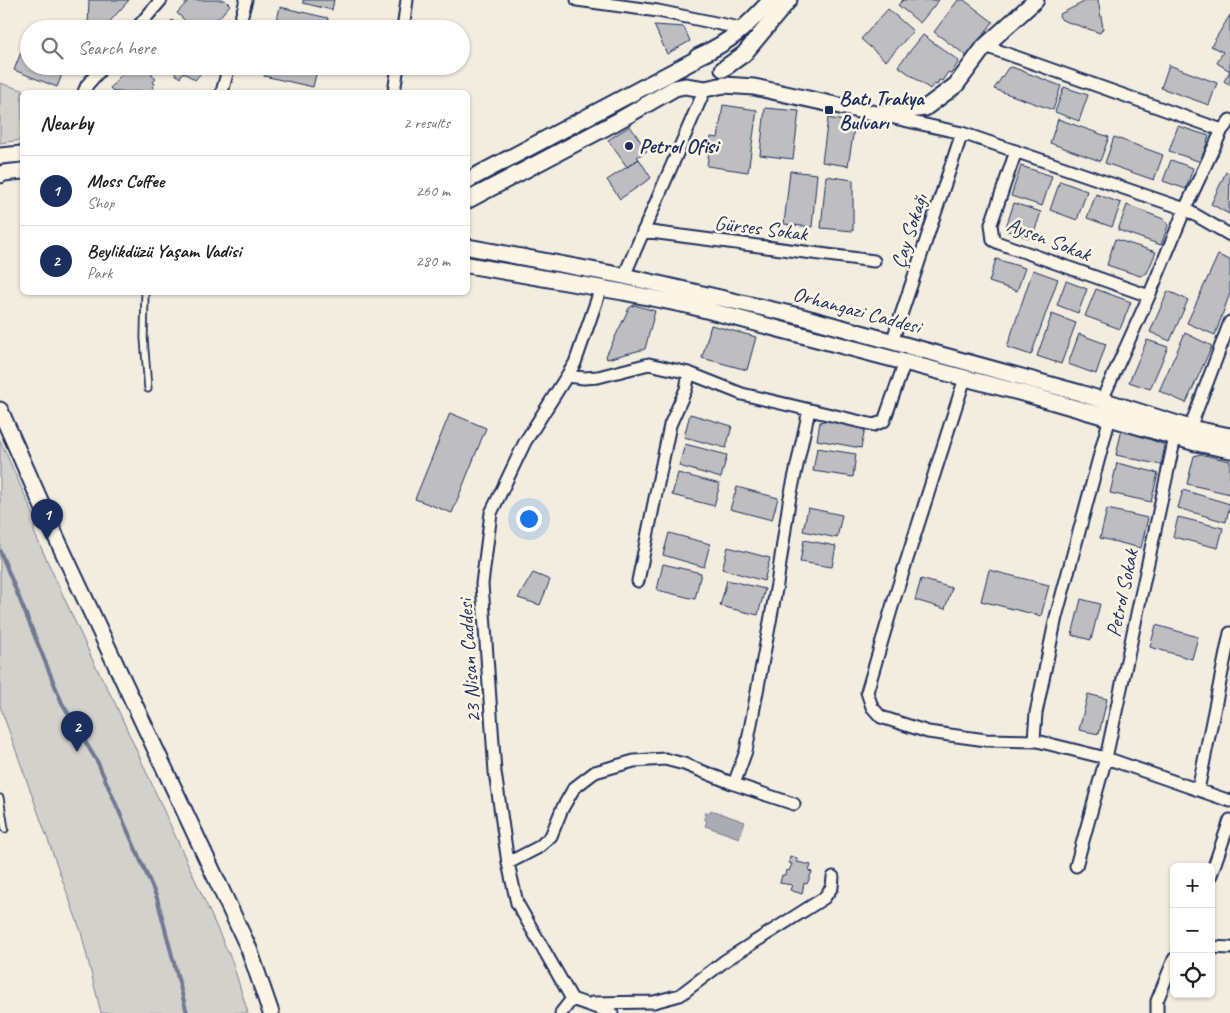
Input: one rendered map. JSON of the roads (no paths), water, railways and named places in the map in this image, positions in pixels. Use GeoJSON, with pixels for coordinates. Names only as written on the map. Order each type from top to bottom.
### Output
{"type":"FeatureCollection","features":[{"type":"Feature","properties":{"kind":"main road"},"geometry":{"type":"LineString","coordinates":[[470,179],[719,47],[744,29],[770,0]]}},
{"type":"Feature","properties":{"kind":"main road"},"geometry":{"type":"LineString","coordinates":[[470,199],[616,122],[675,88],[713,81],[744,54],[789,0]]}},
{"type":"Feature","properties":{"kind":"main road"},"geometry":{"type":"LineString","coordinates":[[713,81],[721,63],[713,56],[708,55],[695,59],[690,66],[692,81],[713,81],[754,87],[876,114],[925,108],[956,84],[985,46],[1036,0]]}},
{"type":"Feature","properties":{"kind":"main road"},"geometry":{"type":"LineString","coordinates":[[0,156],[20,154]]}},
{"type":"Feature","properties":{"kind":"main road"},"geometry":{"type":"LineString","coordinates":[[0,175],[20,171]]}},
{"type":"Feature","properties":{"kind":"main road","name":"Orhangazi Caddesi"},"geometry":{"type":"LineString","coordinates":[[470,247],[624,276],[790,314],[1080,393],[1190,428],[1230,436]]}},
{"type":"Feature","properties":{"kind":"main road","name":"Orhangazi Caddesi"},"geometry":{"type":"LineString","coordinates":[[470,265],[601,288],[701,308],[965,378],[1175,437],[1230,450]]}},
{"type":"Feature","properties":{"kind":"main road"},"geometry":{"type":"LineString","coordinates":[[0,410],[65,557],[250,949],[271,1013]]}},
{"type":"Feature","properties":{"kind":"street"},"geometry":{"type":"LineString","coordinates":[[144,20],[161,0]]}},
{"type":"Feature","properties":{"kind":"street"},"geometry":{"type":"LineString","coordinates":[[240,20],[246,0]]}},
{"type":"Feature","properties":{"kind":"street"},"geometry":{"type":"LineString","coordinates":[[404,20],[407,0]]}},
{"type":"Feature","properties":{"kind":"street"},"geometry":{"type":"LineString","coordinates":[[577,0],[657,6],[744,29]]}},
{"type":"Feature","properties":{"kind":"street"},"geometry":{"type":"LineString","coordinates":[[985,46],[1222,130]]}},
{"type":"Feature","properties":{"kind":"street"},"geometry":{"type":"LineString","coordinates":[[85,90],[96,75]]}},
{"type":"Feature","properties":{"kind":"street"},"geometry":{"type":"LineString","coordinates":[[223,90],[227,75]]}},
{"type":"Feature","properties":{"kind":"street"},"geometry":{"type":"LineString","coordinates":[[394,90],[397,75]]}},
{"type":"Feature","properties":{"kind":"street"},"geometry":{"type":"LineString","coordinates":[[624,276],[713,81]]}},
{"type":"Feature","properties":{"kind":"street"},"geometry":{"type":"LineString","coordinates":[[876,114],[962,133],[1016,151],[1184,209],[1230,235]]}},
{"type":"Feature","properties":{"kind":"street"},"geometry":{"type":"LineString","coordinates":[[1102,400],[1149,296],[1184,209],[1222,130],[1230,120]]}},
{"type":"Feature","properties":{"kind":"street","name":"Çay Sokağı"},"geometry":{"type":"LineString","coordinates":[[892,342],[962,133]]}},
{"type":"Feature","properties":{"kind":"street","name":"Aysen Sokak"},"geometry":{"type":"LineString","coordinates":[[1016,151],[991,224],[993,240],[1149,296]]}},
{"type":"Feature","properties":{"kind":"street","name":"Gürses Sokak"},"geometry":{"type":"LineString","coordinates":[[643,231],[874,261]]}},
{"type":"Feature","properties":{"kind":"street","name":"23 Nisan Caddesi"},"geometry":{"type":"LineString","coordinates":[[577,1001],[517,903],[508,863],[495,772],[482,584],[491,514],[525,442],[575,363],[601,288]]}},
{"type":"Feature","properties":{"kind":"street"},"geometry":{"type":"LineString","coordinates":[[1190,428],[1230,322]]}},
{"type":"Feature","properties":{"kind":"street"},"geometry":{"type":"LineString","coordinates":[[567,376],[598,377],[649,364],[689,373],[742,394],[874,425],[884,421],[905,362]]}},
{"type":"Feature","properties":{"kind":"street"},"geometry":{"type":"LineString","coordinates":[[638,581],[670,425],[686,389],[689,373]]}},
{"type":"Feature","properties":{"kind":"street"},"geometry":{"type":"LineString","coordinates":[[965,378],[894,600],[867,692],[872,707],[881,717],[928,732],[986,740],[1037,741],[1106,758],[1230,801]]}},
{"type":"Feature","properties":{"kind":"street"},"geometry":{"type":"LineString","coordinates":[[734,784],[746,751],[777,584],[789,502],[809,410]]}},
{"type":"Feature","properties":{"kind":"street"},"geometry":{"type":"LineString","coordinates":[[1037,741],[1034,739],[1036,713],[1056,616],[1110,418]]}},
{"type":"Feature","properties":{"kind":"street","name":"Petrol Sokak"},"geometry":{"type":"LineString","coordinates":[[1076,866],[1106,758],[1175,437]]}},
{"type":"Feature","properties":{"kind":"street"},"geometry":{"type":"LineString","coordinates":[[1198,790],[1230,632]]}},
{"type":"Feature","properties":{"kind":"street"},"geometry":{"type":"LineString","coordinates":[[508,863],[540,847],[551,836],[562,809],[574,788],[595,772],[634,760],[665,759],[684,764],[734,784],[794,804]]}},
{"type":"Feature","properties":{"kind":"street"},"geometry":{"type":"LineString","coordinates":[[1215,863],[1230,820]]}},
{"type":"Feature","properties":{"kind":"street"},"geometry":{"type":"LineString","coordinates":[[561,1013],[577,1001],[654,1002],[680,994],[726,960],[824,898],[832,887],[834,877]]}},
{"type":"Feature","properties":{"kind":"street"},"geometry":{"type":"LineString","coordinates":[[1215,947],[1230,948]]}},
{"type":"Feature","properties":{"kind":"street"},"geometry":{"type":"LineString","coordinates":[[1157,1013],[1157,1001],[1170,969]]}},
{"type":"Feature","properties":{"kind":"street"},"geometry":{"type":"LineString","coordinates":[[577,1001],[612,1013]]}},
{"type":"Feature","properties":{"kind":"lane"},"geometry":{"type":"LineString","coordinates":[[146,295],[144,338],[148,389]]}},
{"type":"Feature","properties":{"kind":"lane"},"geometry":{"type":"LineString","coordinates":[[0,798],[5,829]]}},
{"type":"Feature","properties":{"kind":"waterway"},"geometry":{"type":"LineString","coordinates":[[0,551],[62,703],[98,763],[157,898],[187,1013]]}},
{"type":"Feature","properties":{"kind":"place","name":"Batı Trakya Bulvarı"},"geometry":{"type":"Point","coordinates":[829,110]}},
{"type":"Feature","properties":{"kind":"place","name":"Petrol Ofisi"},"geometry":{"type":"Point","coordinates":[629,146]}},
{"type":"Feature","properties":{"kind":"place","name":"Moss Coffee"},"geometry":{"type":"Point","coordinates":[47,540]}},
{"type":"Feature","properties":{"kind":"place","name":"Beylikdüzü Yaşam Vadisi"},"geometry":{"type":"Point","coordinates":[77,752]}}]}
